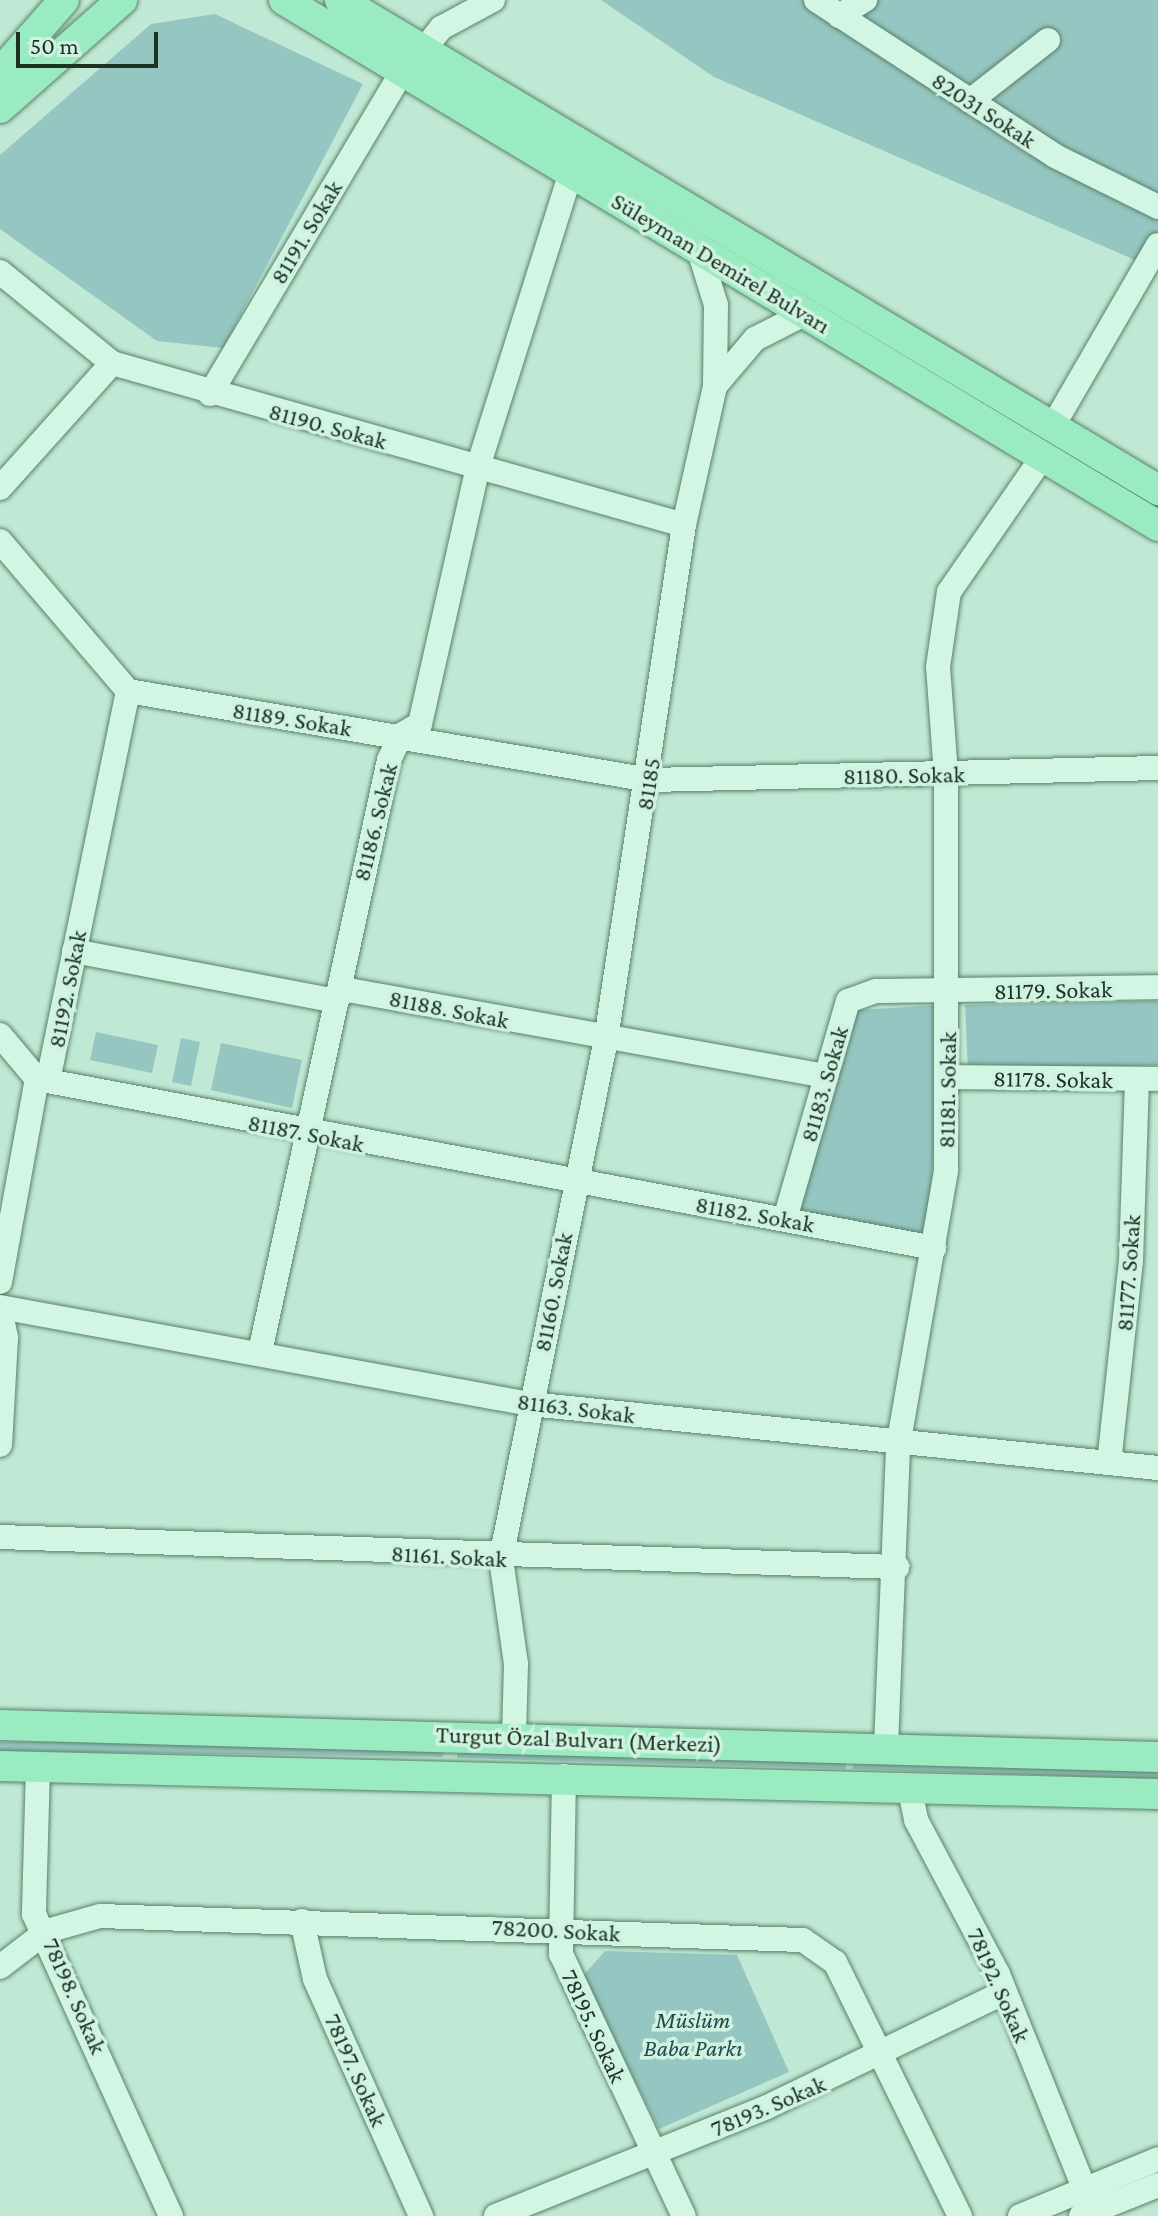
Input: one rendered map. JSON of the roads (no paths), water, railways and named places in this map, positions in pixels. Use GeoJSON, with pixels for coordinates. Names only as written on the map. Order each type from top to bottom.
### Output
{"type":"FeatureCollection","features":[{"type":"Feature","properties":{"kind":"main road"},"geometry":{"type":"LineString","coordinates":[[0,108],[122,0]]}},
{"type":"Feature","properties":{"kind":"main road","name":"Süleyman Demirel Bulvarı"},"geometry":{"type":"LineString","coordinates":[[284,0],[1041,459],[1158,526]]}},
{"type":"Feature","properties":{"kind":"main road","name":"Süleyman Demirel Bulvarı"},"geometry":{"type":"LineString","coordinates":[[340,0],[425,48],[1158,490]]}},
{"type":"Feature","properties":{"kind":"main road"},"geometry":{"type":"LineString","coordinates":[[0,73],[59,3]]}},
{"type":"Feature","properties":{"kind":"main road","name":"Turgut Özal Bulvarı (Merkezi)"},"geometry":{"type":"LineString","coordinates":[[0,1725],[514,1736],[1158,1757]]}},
{"type":"Feature","properties":{"kind":"main road","name":"Turgut Özal Bulvarı (Merkezi)"},"geometry":{"type":"LineString","coordinates":[[0,1766],[564,1776],[1158,1794]]}},
{"type":"Feature","properties":{"kind":"street"},"geometry":{"type":"LineString","coordinates":[[425,48],[441,28],[493,0]]}},
{"type":"Feature","properties":{"kind":"street","name":"82031 Sokak"},"geometry":{"type":"LineString","coordinates":[[816,0],[1055,156],[1158,207]]}},
{"type":"Feature","properties":{"kind":"street"},"geometry":{"type":"LineString","coordinates":[[839,16],[865,0]]}},
{"type":"Feature","properties":{"kind":"street"},"geometry":{"type":"LineString","coordinates":[[970,101],[1048,40]]}},
{"type":"Feature","properties":{"kind":"street","name":"81191. Sokak"},"geometry":{"type":"LineString","coordinates":[[210,394],[403,70]]}},
{"type":"Feature","properties":{"kind":"street","name":"81186. Sokak"},"geometry":{"type":"LineString","coordinates":[[260,1352],[332,1000],[401,735],[420,724],[478,467],[571,172]]}},
{"type":"Feature","properties":{"kind":"street"},"geometry":{"type":"LineString","coordinates":[[1053,426],[1158,245]]}},
{"type":"Feature","properties":{"kind":"street","name":"81185"},"geometry":{"type":"LineString","coordinates":[[575,1181],[606,1039],[650,780],[684,525],[715,386],[716,305],[699,250]]}},
{"type":"Feature","properties":{"kind":"street","name":"81190. Sokak"},"geometry":{"type":"LineString","coordinates":[[0,272],[112,363],[210,394],[684,525]]}},
{"type":"Feature","properties":{"kind":"street","name":"81185"},"geometry":{"type":"LineString","coordinates":[[715,386],[755,339],[804,314]]}},
{"type":"Feature","properties":{"kind":"street"},"geometry":{"type":"LineString","coordinates":[[0,488],[112,363]]}},
{"type":"Feature","properties":{"kind":"street","name":"81181. Sokak"},"geometry":{"type":"LineString","coordinates":[[886,1747],[897,1567],[898,1446],[934,1248],[949,1077],[946,775],[938,667],[949,592],[1041,459]]}},
{"type":"Feature","properties":{"kind":"street"},"geometry":{"type":"LineString","coordinates":[[0,541],[128,691]]}},
{"type":"Feature","properties":{"kind":"street","name":"81189. Sokak"},"geometry":{"type":"LineString","coordinates":[[128,691],[401,735],[650,780]]}},
{"type":"Feature","properties":{"kind":"street","name":"81192. Sokak"},"geometry":{"type":"LineString","coordinates":[[0,1282],[37,1079],[50,1071],[128,691]]}},
{"type":"Feature","properties":{"kind":"street","name":"81180. Sokak"},"geometry":{"type":"LineString","coordinates":[[650,780],[1158,768]]}},
{"type":"Feature","properties":{"kind":"street","name":"81188. Sokak"},"geometry":{"type":"LineString","coordinates":[[74,951],[332,1000],[348,990],[606,1039],[826,1076]]}},
{"type":"Feature","properties":{"kind":"street","name":"81179. Sokak"},"geometry":{"type":"LineString","coordinates":[[948,992],[1158,987]]}},
{"type":"Feature","properties":{"kind":"street","name":"81183. Sokak"},"geometry":{"type":"LineString","coordinates":[[785,1219],[848,1001],[876,991],[948,992]]}},
{"type":"Feature","properties":{"kind":"street"},"geometry":{"type":"LineString","coordinates":[[0,1035],[37,1079]]}},
{"type":"Feature","properties":{"kind":"street","name":"81178. Sokak"},"geometry":{"type":"LineString","coordinates":[[949,1077],[1147,1080]]}},
{"type":"Feature","properties":{"kind":"street","name":"81187. Sokak"},"geometry":{"type":"LineString","coordinates":[[37,1079],[303,1133],[575,1181]]}},
{"type":"Feature","properties":{"kind":"street","name":"81177. Sokak"},"geometry":{"type":"LineString","coordinates":[[1109,1463],[1147,1080]]}},
{"type":"Feature","properties":{"kind":"street","name":"81182. Sokak"},"geometry":{"type":"LineString","coordinates":[[575,1181],[934,1248]]}},
{"type":"Feature","properties":{"kind":"street","name":"81160. Sokak"},"geometry":{"type":"LineString","coordinates":[[514,1736],[516,1664],[501,1558],[575,1181]]}},
{"type":"Feature","properties":{"kind":"street"},"geometry":{"type":"LineString","coordinates":[[0,1308],[6,1338],[0,1445]]}},
{"type":"Feature","properties":{"kind":"street","name":"81163. Sokak"},"geometry":{"type":"LineString","coordinates":[[0,1308],[260,1352],[530,1404],[898,1446],[1158,1468]]}},
{"type":"Feature","properties":{"kind":"street","name":"81161. Sokak"},"geometry":{"type":"LineString","coordinates":[[0,1537],[501,1558],[897,1567]]}},
{"type":"Feature","properties":{"kind":"street","name":"78198. Sokak"},"geometry":{"type":"LineString","coordinates":[[38,1767],[34,1914],[47,1931],[171,2216]]}},
{"type":"Feature","properties":{"kind":"street","name":"78195. Sokak"},"geometry":{"type":"LineString","coordinates":[[564,1776],[557,1929],[563,1961],[684,2216]]}},
{"type":"Feature","properties":{"kind":"street","name":"78192. Sokak"},"geometry":{"type":"LineString","coordinates":[[909,1786],[916,1820],[1005,1992],[1084,2188]]}},
{"type":"Feature","properties":{"kind":"street","name":"78200. Sokak"},"geometry":{"type":"LineString","coordinates":[[0,1967],[47,1931],[100,1916],[557,1929],[814,1943],[835,1962],[960,2216]]}},
{"type":"Feature","properties":{"kind":"street","name":"78197. Sokak"},"geometry":{"type":"LineString","coordinates":[[302,1921],[315,1979],[421,2216]]}},
{"type":"Feature","properties":{"kind":"street","name":"78193. Sokak"},"geometry":{"type":"LineString","coordinates":[[496,2216],[654,2154],[880,2054],[1005,1992]]}},
{"type":"Feature","properties":{"kind":"street"},"geometry":{"type":"LineString","coordinates":[[1020,2216],[1158,2159]]}},
{"type":"Feature","properties":{"kind":"street"},"geometry":{"type":"LineString","coordinates":[[1081,2216],[1158,2185]]}},
{"type":"Feature","properties":{"kind":"park label","name":"Müslüm Baba Parkı"},"geometry":{"type":"Point","coordinates":[693,2034]}}]}
